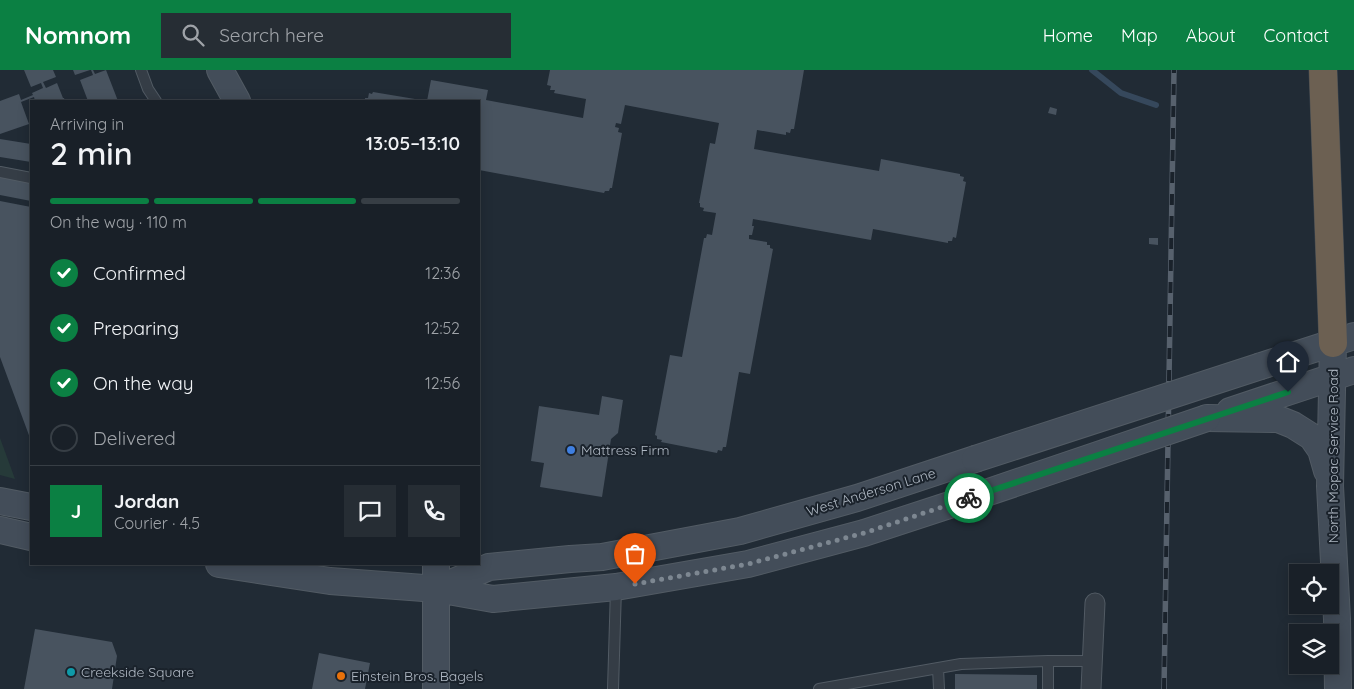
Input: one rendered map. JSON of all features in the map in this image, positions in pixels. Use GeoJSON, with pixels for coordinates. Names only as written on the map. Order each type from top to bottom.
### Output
{"type":"FeatureCollection","features":[{"type":"Feature","properties":{"kind":"highway"},"geometry":{"type":"LineString","coordinates":[[1323,70],[1343,340]]}},
{"type":"Feature","properties":{"kind":"main road"},"geometry":{"type":"LineString","coordinates":[[220,70],[236,100]]}},
{"type":"Feature","properties":{"kind":"main road","name":"West Anderson Lane"},"geometry":{"type":"LineString","coordinates":[[437,589],[489,567],[602,557],[740,531],[857,498],[1343,340]]}},
{"type":"Feature","properties":{"kind":"main road","name":"North Mopac Service Road"},"geometry":{"type":"LineString","coordinates":[[1338,689],[1337,619],[1330,486],[1343,374],[1343,340]]}},
{"type":"Feature","properties":{"kind":"main road","name":"West Anderson Lane"},"geometry":{"type":"LineString","coordinates":[[226,565],[330,581],[437,589],[493,599],[616,587],[748,564],[864,533],[1343,374]]}},
{"type":"Feature","properties":{"kind":"main road"},"geometry":{"type":"LineString","coordinates":[[1208,418],[1278,419],[1290,423],[1312,438],[1321,450],[1330,486]]}},
{"type":"Feature","properties":{"kind":"main road"},"geometry":{"type":"LineString","coordinates":[[1,530],[30,537]]}},
{"type":"Feature","properties":{"kind":"main road"},"geometry":{"type":"LineString","coordinates":[[436,565],[436,689]]}},
{"type":"Feature","properties":{"kind":"street"},"geometry":{"type":"LineString","coordinates":[[1092,689],[1096,603]]}},
{"type":"Feature","properties":{"kind":"lane"},"geometry":{"type":"LineString","coordinates":[[141,70],[155,100]]}},
{"type":"Feature","properties":{"kind":"lane"},"geometry":{"type":"LineString","coordinates":[[0,172],[30,178]]}},
{"type":"Feature","properties":{"kind":"lane"},"geometry":{"type":"LineString","coordinates":[[613,689],[616,587]]}},
{"type":"Feature","properties":{"kind":"lane"},"geometry":{"type":"LineString","coordinates":[[1048,661],[1048,689]]}},
{"type":"Feature","properties":{"kind":"lane"},"geometry":{"type":"LineString","coordinates":[[819,689],[961,664],[1093,661]]}},
{"type":"Feature","properties":{"kind":"lane"},"geometry":{"type":"LineString","coordinates":[[938,668],[939,689]]}},
{"type":"Feature","properties":{"kind":"green space"},"geometry":{"type":"Polygon","coordinates":[[[0,438],[15,479],[0,475],[0,438]]]}},
{"type":"Feature","properties":{"kind":"building"},"geometry":{"type":"Polygon","coordinates":[[[24,70],[53,70],[56,77],[43,82],[46,88],[57,83],[65,100],[35,100],[34,97],[21,102],[29,124],[0,134],[0,101],[19,94],[21,100],[43,88],[41,83],[31,87],[24,70]]]}},
{"type":"Feature","properties":{"kind":"building"},"geometry":{"type":"Polygon","coordinates":[[[73,70],[90,70],[75,75],[73,70]]]}},
{"type":"Feature","properties":{"kind":"building"},"geometry":{"type":"Polygon","coordinates":[[[91,70],[95,74],[106,70],[118,100],[88,100],[80,80],[93,75],[91,70]]]}},
{"type":"Feature","properties":{"kind":"building"},"geometry":{"type":"Polygon","coordinates":[[[550,70],[804,70],[794,129],[791,129],[790,133],[786,132],[786,135],[757,130],[754,149],[879,171],[881,159],[960,174],[960,176],[964,177],[963,181],[966,182],[956,238],[953,237],[952,241],[948,241],[948,243],[873,229],[871,240],[753,219],[752,226],[754,226],[749,239],[767,242],[767,245],[770,245],[770,248],[773,249],[750,374],[739,372],[726,447],[723,447],[722,451],[718,450],[717,453],[661,442],[662,440],[657,439],[655,435],[670,355],[682,357],[704,238],[706,238],[707,234],[712,235],[716,213],[703,211],[704,208],[700,207],[699,203],[710,143],[715,144],[719,123],[625,105],[621,124],[616,123],[615,127],[619,128],[618,132],[622,133],[612,188],[604,193],[480,170],[480,100],[427,100],[431,80],[488,90],[486,100],[583,118],[586,99],[554,93],[555,90],[550,90],[551,86],[547,85],[550,70]]]}},
{"type":"Feature","properties":{"kind":"building"},"geometry":{"type":"Polygon","coordinates":[[[373,92],[421,100],[365,100],[365,98],[368,98],[369,93],[372,94],[373,92]]]}},
{"type":"Feature","properties":{"kind":"building"},"geometry":{"type":"Polygon","coordinates":[[[1050,107],[1057,109],[1056,115],[1048,113],[1050,107]]]}},
{"type":"Feature","properties":{"kind":"building"},"geometry":{"type":"Polygon","coordinates":[[[0,139],[30,144],[30,162],[0,157],[0,139]]]}},
{"type":"Feature","properties":{"kind":"building"},"geometry":{"type":"Polygon","coordinates":[[[0,176],[30,182],[30,201],[0,195],[0,176]]]}},
{"type":"Feature","properties":{"kind":"building"},"geometry":{"type":"Polygon","coordinates":[[[0,201],[30,207],[30,438],[0,357],[0,201]]]}},
{"type":"Feature","properties":{"kind":"building"},"geometry":{"type":"Polygon","coordinates":[[[1149,238],[1158,238],[1158,245],[1149,244],[1149,238]]]}},
{"type":"Feature","properties":{"kind":"building","name":"Mattress Firm"},"geometry":{"type":"Polygon","coordinates":[[[602,396],[623,400],[618,433],[611,439],[602,497],[540,487],[544,463],[531,461],[539,406],[599,415],[602,396]]]}},
{"type":"Feature","properties":{"kind":"building","name":"Creekside Square"},"geometry":{"type":"Polygon","coordinates":[[[35,629],[112,642],[117,656],[112,689],[24,689],[35,629]]]}},
{"type":"Feature","properties":{"kind":"building","name":"Einstein Bros. Bagels"},"geometry":{"type":"Polygon","coordinates":[[[319,653],[370,663],[365,689],[312,689],[319,653]]]}},
{"type":"Feature","properties":{"kind":"building"},"geometry":{"type":"Polygon","coordinates":[[[955,674],[1037,675],[1037,689],[955,689],[955,674]]]}},
{"type":"Feature","properties":{"kind":"waterway"},"geometry":{"type":"LineString","coordinates":[[1092,70],[1121,93],[1156,105]]}},
{"type":"Feature","properties":{"kind":"railway"},"geometry":{"type":"LineString","coordinates":[[1164,689],[1174,70]]}},
{"type":"Feature","properties":{"kind":"way so far"},"geometry":{"type":"LineString","coordinates":[[635,584],[748,564],[864,533],[969,498]]}},
{"type":"Feature","properties":{"kind":"place","name":"Mattress Firm"},"geometry":{"type":"Point","coordinates":[571,450]}},
{"type":"Feature","properties":{"kind":"place","name":"Creekside Square"},"geometry":{"type":"Point","coordinates":[71,672]}},
{"type":"Feature","properties":{"kind":"place","name":"Einstein Bros. Bagels"},"geometry":{"type":"Point","coordinates":[341,676]}},
{"type":"Feature","properties":{"kind":"route"},"geometry":{"type":"LineString","coordinates":[[969,498],[1288,392]]}}]}
